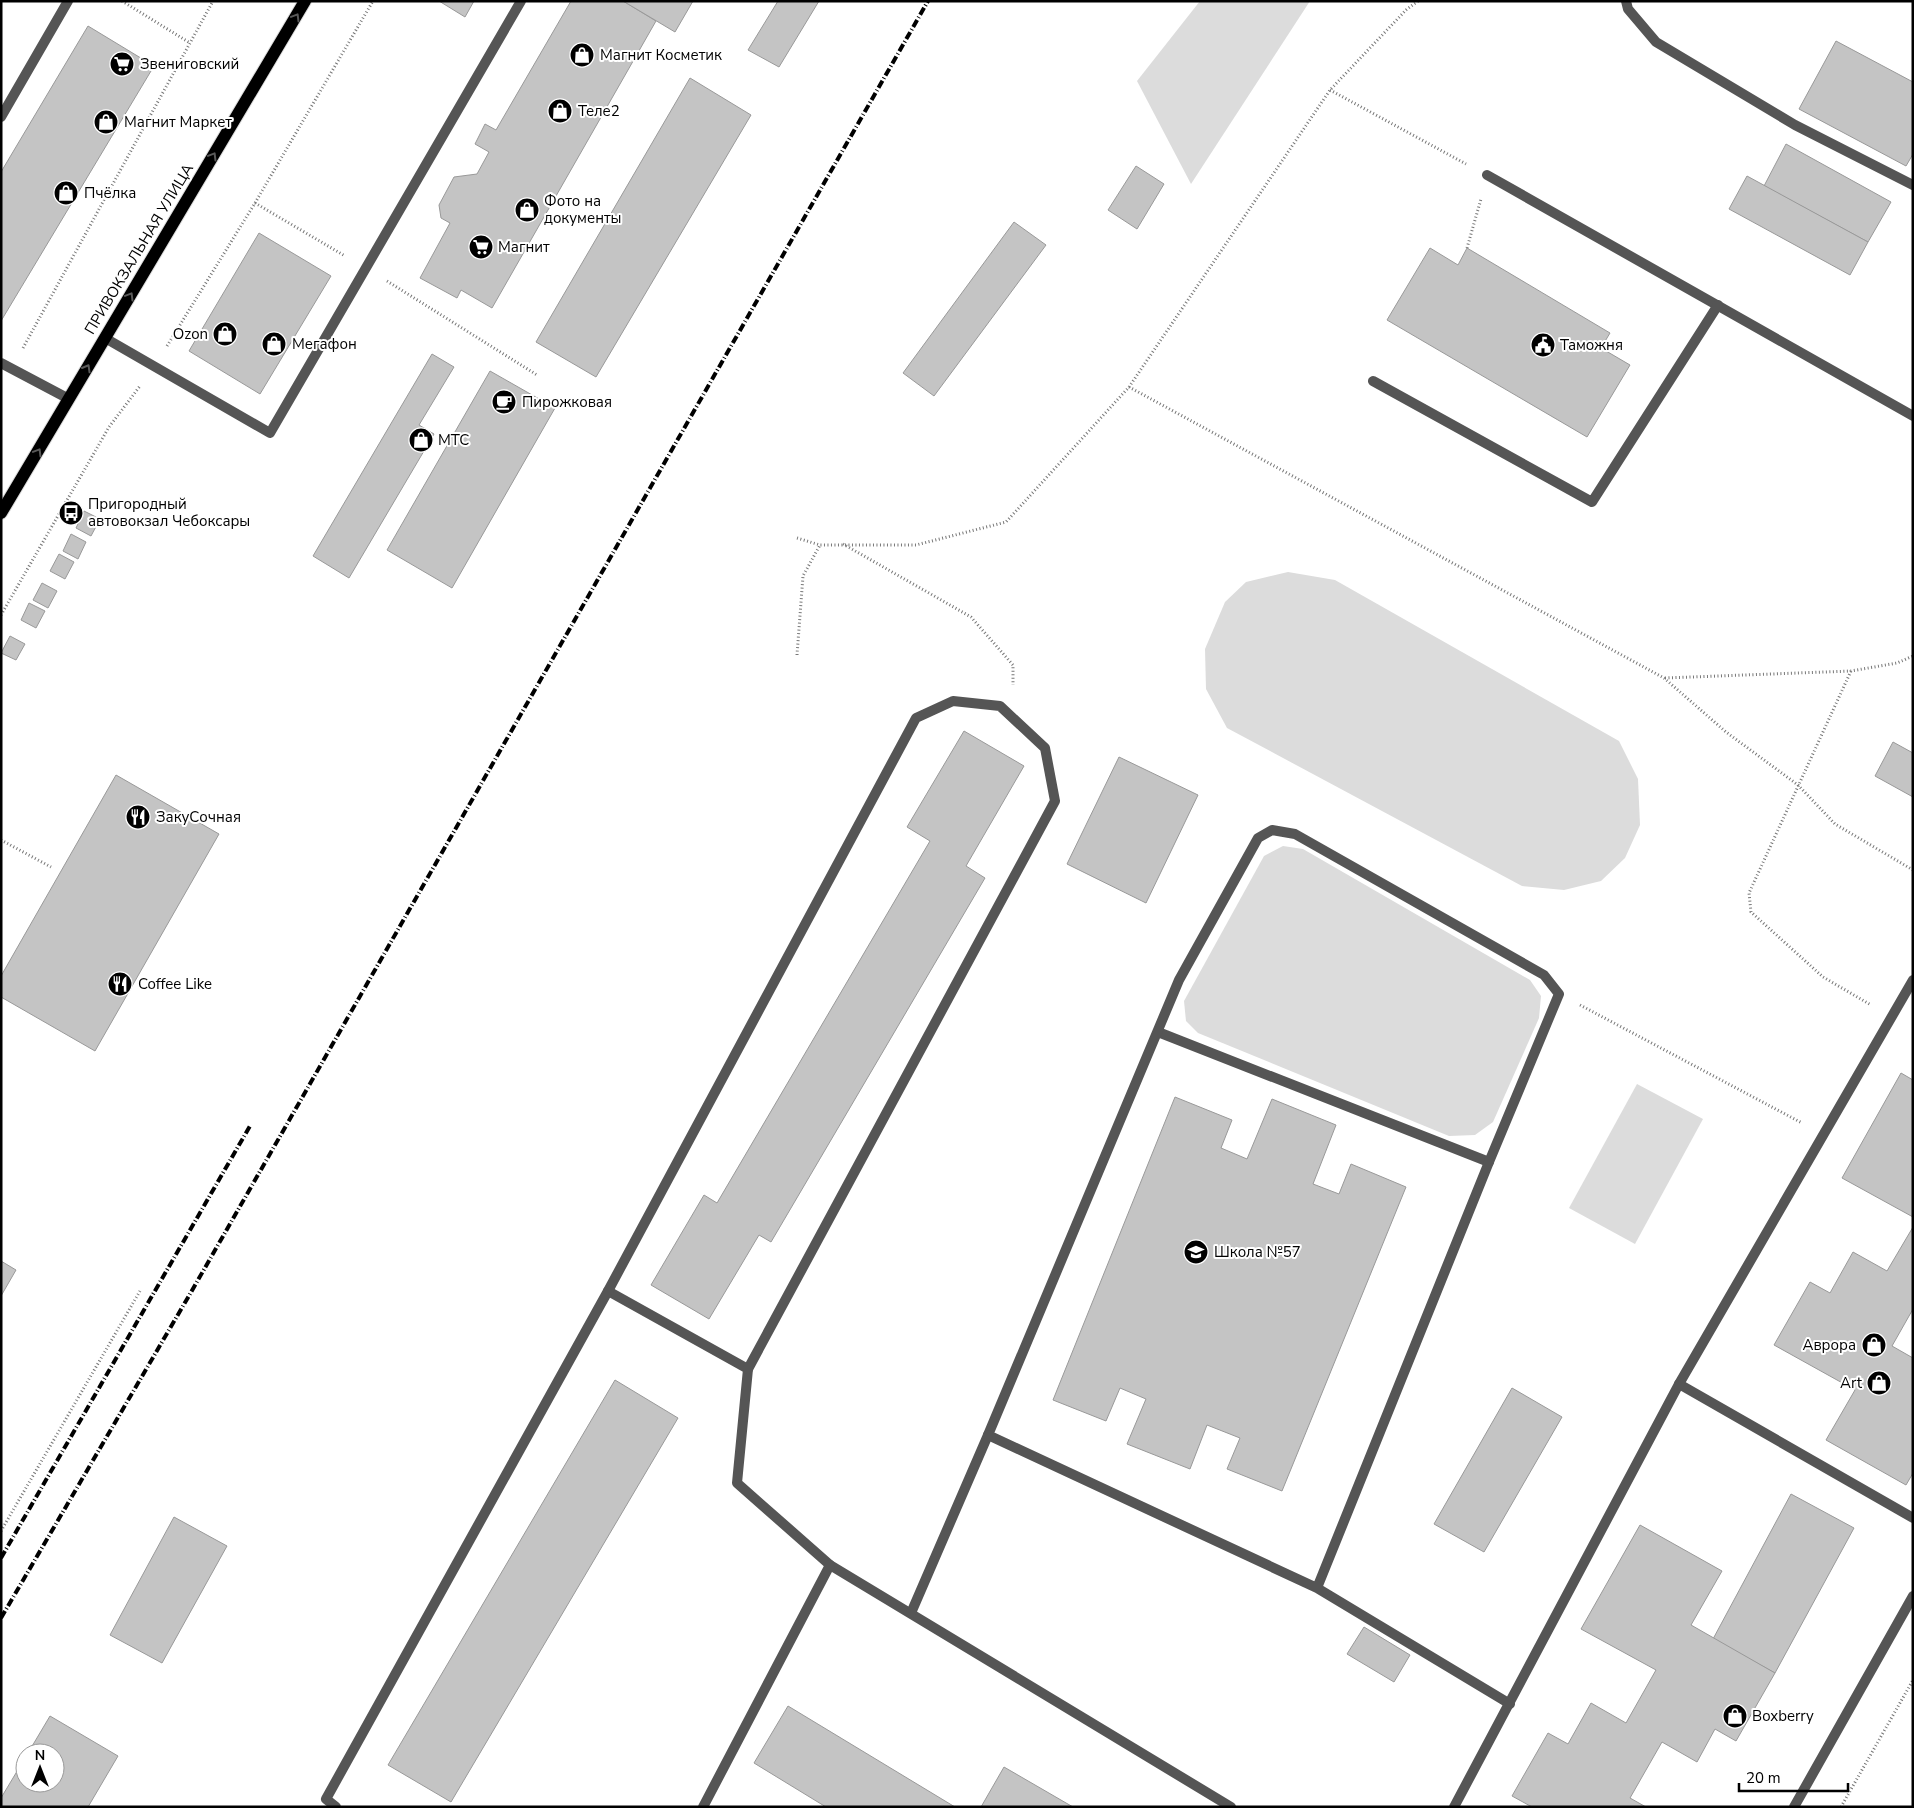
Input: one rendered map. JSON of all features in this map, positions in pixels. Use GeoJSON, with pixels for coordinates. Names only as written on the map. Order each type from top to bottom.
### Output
{"type":"FeatureCollection","features":[{"type":"Feature","properties":{"kind":"main road","name":"ПРИВОКЗАЛЬНАЯ УЛИЦА"},"geometry":{"type":"LineString","coordinates":[[1,513],[305,1]]}},
{"type":"Feature","properties":{"kind":"lane"},"geometry":{"type":"LineString","coordinates":[[1,118],[68,1]]}},
{"type":"Feature","properties":{"kind":"lane"},"geometry":{"type":"LineString","coordinates":[[105,338],[270,433],[521,1]]}},
{"type":"Feature","properties":{"kind":"lane"},"geometry":{"type":"LineString","coordinates":[[1626,1],[1628,9],[1656,42],[1795,125],[1913,185]]}},
{"type":"Feature","properties":{"kind":"lane"},"geometry":{"type":"LineString","coordinates":[[1487,175],[1913,416]]}},
{"type":"Feature","properties":{"kind":"lane"},"geometry":{"type":"LineString","coordinates":[[1373,380],[1592,502],[1718,305]]}},
{"type":"Feature","properties":{"kind":"lane"},"geometry":{"type":"LineString","coordinates":[[1,363],[69,399]]}},
{"type":"Feature","properties":{"kind":"lane"},"geometry":{"type":"LineString","coordinates":[[336,1807],[326,1800],[608,1291],[916,718],[953,701],[1000,706],[1046,748],[1055,801],[748,1369],[737,1483],[830,1565],[1231,1807]]}},
{"type":"Feature","properties":{"kind":"lane"},"geometry":{"type":"LineString","coordinates":[[911,1613],[988,1435],[1179,980],[1258,838],[1272,830],[1294,834],[1544,975],[1560,994],[1489,1162],[1317,1588]]}},
{"type":"Feature","properties":{"kind":"lane"},"geometry":{"type":"LineString","coordinates":[[1454,1807],[1679,1384],[1913,980]]}},
{"type":"Feature","properties":{"kind":"lane"},"geometry":{"type":"LineString","coordinates":[[1158,1032],[1489,1162]]}},
{"type":"Feature","properties":{"kind":"lane"},"geometry":{"type":"LineString","coordinates":[[608,1291],[748,1369]]}},
{"type":"Feature","properties":{"kind":"lane"},"geometry":{"type":"LineString","coordinates":[[1679,1384],[1913,1518]]}},
{"type":"Feature","properties":{"kind":"lane"},"geometry":{"type":"LineString","coordinates":[[988,1435],[1317,1588],[1510,1704]]}},
{"type":"Feature","properties":{"kind":"lane"},"geometry":{"type":"LineString","coordinates":[[703,1807],[830,1565]]}},
{"type":"Feature","properties":{"kind":"lane"},"geometry":{"type":"LineString","coordinates":[[1794,1807],[1913,1596]]}},
{"type":"Feature","properties":{"kind":"path"},"geometry":{"type":"LineString","coordinates":[[122,1],[190,43]]}},
{"type":"Feature","properties":{"kind":"path"},"geometry":{"type":"LineString","coordinates":[[12,369],[213,1]]}},
{"type":"Feature","properties":{"kind":"path"},"geometry":{"type":"LineString","coordinates":[[1,615],[109,426],[155,367],[255,203],[373,1]]}},
{"type":"Feature","properties":{"kind":"path"},"geometry":{"type":"LineString","coordinates":[[797,538],[820,545],[843,543],[916,545],[1006,522],[1129,387],[1330,90],[1406,10],[1418,1]]}},
{"type":"Feature","properties":{"kind":"path"},"geometry":{"type":"LineString","coordinates":[[1330,90],[1487,175],[1467,248]]}},
{"type":"Feature","properties":{"kind":"path"},"geometry":{"type":"LineString","coordinates":[[255,203],[366,268],[537,375]]}},
{"type":"Feature","properties":{"kind":"path"},"geometry":{"type":"LineString","coordinates":[[1129,387],[1664,678],[1726,732],[1798,785],[1835,824],[1913,870]]}},
{"type":"Feature","properties":{"kind":"path"},"geometry":{"type":"LineString","coordinates":[[843,543],[971,617],[1013,665],[1012,717]]}},
{"type":"Feature","properties":{"kind":"path"},"geometry":{"type":"LineString","coordinates":[[797,655],[803,576],[820,545]]}},
{"type":"Feature","properties":{"kind":"path"},"geometry":{"type":"LineString","coordinates":[[1664,678],[1851,671],[1897,663],[1913,656]]}},
{"type":"Feature","properties":{"kind":"path"},"geometry":{"type":"LineString","coordinates":[[1851,671],[1749,893],[1751,912],[1824,977],[1892,1016]]}},
{"type":"Feature","properties":{"kind":"path"},"geometry":{"type":"LineString","coordinates":[[1,840],[51,867]]}},
{"type":"Feature","properties":{"kind":"path"},"geometry":{"type":"LineString","coordinates":[[1560,994],[1823,1134]]}},
{"type":"Feature","properties":{"kind":"path"},"geometry":{"type":"LineString","coordinates":[[1,1531],[140,1291]]}},
{"type":"Feature","properties":{"kind":"path"},"geometry":{"type":"LineString","coordinates":[[1841,1807],[1913,1680]]}},
{"type":"Feature","properties":{"kind":"shaded area"},"geometry":{"type":"Polygon","coordinates":[[[1200,1],[1310,1],[1191,184],[1137,81],[1200,1]]]}},
{"type":"Feature","properties":{"kind":"shaded area"},"geometry":{"type":"Polygon","coordinates":[[[1288,572],[1335,580],[1619,741],[1638,779],[1640,825],[1625,858],[1601,881],[1564,890],[1522,886],[1227,728],[1206,689],[1205,649],[1225,602],[1246,582],[1288,572]]]}},
{"type":"Feature","properties":{"kind":"shaded area"},"geometry":{"type":"Polygon","coordinates":[[[1283,846],[1303,849],[1530,980],[1541,996],[1539,1018],[1493,1122],[1475,1135],[1449,1136],[1198,1033],[1186,1021],[1184,1001],[1264,856],[1283,846]]]}},
{"type":"Feature","properties":{"kind":"shaded area"},"geometry":{"type":"Polygon","coordinates":[[[1637,1084],[1703,1119],[1635,1244],[1569,1208],[1637,1084]]]}},
{"type":"Feature","properties":{"kind":"building"},"geometry":{"type":"Polygon","coordinates":[[[439,1],[474,1],[465,17],[439,1]]]}},
{"type":"Feature","properties":{"kind":"building"},"geometry":{"type":"Polygon","coordinates":[[[571,1],[623,1],[656,21],[492,308],[461,290],[457,298],[420,278],[450,223],[441,218],[439,205],[454,177],[477,174],[489,152],[475,144],[485,124],[496,130],[571,1]]]}},
{"type":"Feature","properties":{"kind":"building"},"geometry":{"type":"Polygon","coordinates":[[[623,1],[693,1],[675,32],[623,1]]]}},
{"type":"Feature","properties":{"kind":"building"},"geometry":{"type":"Polygon","coordinates":[[[778,1],[819,1],[779,67],[748,50],[778,1]]]}},
{"type":"Feature","properties":{"kind":"building"},"geometry":{"type":"Polygon","coordinates":[[[88,26],[154,66],[1,321],[1,172],[88,26]]]}},
{"type":"Feature","properties":{"kind":"building"},"geometry":{"type":"Polygon","coordinates":[[[1836,41],[1913,82],[1913,154],[1906,166],[1799,109],[1836,41]]]}},
{"type":"Feature","properties":{"kind":"building"},"geometry":{"type":"Polygon","coordinates":[[[690,78],[751,115],[596,377],[536,342],[690,78]]]}},
{"type":"Feature","properties":{"kind":"building"},"geometry":{"type":"Polygon","coordinates":[[[1786,144],[1891,202],[1868,242],[1764,186],[1786,144]]]}},
{"type":"Feature","properties":{"kind":"building"},"geometry":{"type":"Polygon","coordinates":[[[1136,166],[1164,184],[1137,229],[1108,210],[1136,166]]]}},
{"type":"Feature","properties":{"kind":"building"},"geometry":{"type":"Polygon","coordinates":[[[1747,176],[1868,242],[1850,275],[1729,209],[1747,176]]]}},
{"type":"Feature","properties":{"kind":"building"},"geometry":{"type":"Polygon","coordinates":[[[1014,222],[1046,245],[934,396],[903,373],[1014,222]]]}},
{"type":"Feature","properties":{"kind":"building"},"geometry":{"type":"Polygon","coordinates":[[[259,233],[331,276],[260,394],[189,351],[259,233]]]}},
{"type":"Feature","properties":{"kind":"building"},"geometry":{"type":"Polygon","coordinates":[[[1430,248],[1458,265],[1467,248],[1610,333],[1601,348],[1630,365],[1587,437],[1387,320],[1430,248]]]}},
{"type":"Feature","properties":{"kind":"building"},"geometry":{"type":"Polygon","coordinates":[[[432,354],[454,367],[419,425],[434,434],[349,578],[313,556],[432,354]]]}},
{"type":"Feature","properties":{"kind":"building"},"geometry":{"type":"Polygon","coordinates":[[[490,371],[555,408],[452,588],[387,550],[490,371]]]}},
{"type":"Feature","properties":{"kind":"building"},"geometry":{"type":"Polygon","coordinates":[[[84,511],[100,519],[91,536],[76,528],[84,511]]]}},
{"type":"Feature","properties":{"kind":"building"},"geometry":{"type":"Polygon","coordinates":[[[71,534],[86,542],[78,559],[63,551],[71,534]]]}},
{"type":"Feature","properties":{"kind":"building"},"geometry":{"type":"Polygon","coordinates":[[[59,554],[74,562],[65,579],[50,571],[59,554]]]}},
{"type":"Feature","properties":{"kind":"building"},"geometry":{"type":"Polygon","coordinates":[[[42,583],[57,591],[48,608],[33,600],[42,583]]]}},
{"type":"Feature","properties":{"kind":"building"},"geometry":{"type":"Polygon","coordinates":[[[29,603],[45,611],[36,628],[21,620],[29,603]]]}},
{"type":"Feature","properties":{"kind":"building"},"geometry":{"type":"Polygon","coordinates":[[[10,636],[25,644],[16,660],[1,653],[10,636]]]}},
{"type":"Feature","properties":{"kind":"building"},"geometry":{"type":"Polygon","coordinates":[[[964,731],[1024,766],[966,866],[985,878],[771,1242],[759,1235],[709,1319],[651,1285],[704,1195],[717,1203],[930,841],[907,827],[964,731]]]}},
{"type":"Feature","properties":{"kind":"building"},"geometry":{"type":"Polygon","coordinates":[[[1893,742],[1913,753],[1913,797],[1875,776],[1893,742]]]}},
{"type":"Feature","properties":{"kind":"building"},"geometry":{"type":"Polygon","coordinates":[[[1119,757],[1198,795],[1146,903],[1067,864],[1119,757]]]}},
{"type":"Feature","properties":{"kind":"building"},"geometry":{"type":"Polygon","coordinates":[[[116,775],[219,834],[95,1051],[1,997],[1,976],[116,775]]]}},
{"type":"Feature","properties":{"kind":"building"},"geometry":{"type":"Polygon","coordinates":[[[1901,1073],[1913,1080],[1913,1217],[1842,1178],[1901,1073]]]}},
{"type":"Feature","properties":{"kind":"building"},"geometry":{"type":"Polygon","coordinates":[[[1175,1097],[1232,1120],[1221,1148],[1247,1159],[1272,1099],[1336,1125],[1313,1184],[1339,1194],[1351,1164],[1406,1187],[1282,1491],[1227,1469],[1240,1438],[1207,1425],[1190,1469],[1127,1444],[1146,1399],[1120,1388],[1106,1421],[1053,1400],[1175,1097]]]}},
{"type":"Feature","properties":{"kind":"building"},"geometry":{"type":"Polygon","coordinates":[[[1913,1227],[1913,1309],[1892,1346],[1913,1358],[1913,1473],[1906,1485],[1826,1440],[1855,1390],[1774,1345],[1810,1282],[1830,1293],[1853,1252],[1887,1271],[1913,1227]]]}},
{"type":"Feature","properties":{"kind":"building"},"geometry":{"type":"Polygon","coordinates":[[[1,1261],[16,1270],[1,1296],[1,1261]]]}},
{"type":"Feature","properties":{"kind":"building"},"geometry":{"type":"Polygon","coordinates":[[[615,1380],[678,1418],[451,1802],[388,1765],[615,1380]]]}},
{"type":"Feature","properties":{"kind":"building"},"geometry":{"type":"Polygon","coordinates":[[[1512,1388],[1562,1417],[1484,1552],[1434,1524],[1512,1388]]]}},
{"type":"Feature","properties":{"kind":"building"},"geometry":{"type":"Polygon","coordinates":[[[1791,1494],[1854,1528],[1775,1673],[1713,1639],[1791,1494]]]}},
{"type":"Feature","properties":{"kind":"building"},"geometry":{"type":"Polygon","coordinates":[[[174,1517],[227,1546],[162,1663],[110,1635],[174,1517]]]}},
{"type":"Feature","properties":{"kind":"building"},"geometry":{"type":"Polygon","coordinates":[[[1640,1525],[1722,1571],[1691,1625],[1775,1673],[1736,1741],[1715,1729],[1697,1762],[1662,1742],[1630,1798],[1646,1807],[1532,1807],[1512,1796],[1548,1733],[1568,1744],[1591,1703],[1626,1723],[1656,1670],[1581,1629],[1640,1525]]]}},
{"type":"Feature","properties":{"kind":"building"},"geometry":{"type":"Polygon","coordinates":[[[1364,1627],[1410,1655],[1394,1682],[1347,1654],[1364,1627]]]}},
{"type":"Feature","properties":{"kind":"building"},"geometry":{"type":"Polygon","coordinates":[[[788,1706],[955,1807],[826,1807],[754,1763],[788,1706]]]}},
{"type":"Feature","properties":{"kind":"building"},"geometry":{"type":"Polygon","coordinates":[[[50,1716],[118,1756],[88,1807],[1,1807],[1,1798],[15,1775],[15,1793],[65,1793],[65,1743],[34,1743],[50,1716]]]}},
{"type":"Feature","properties":{"kind":"building"},"geometry":{"type":"Polygon","coordinates":[[[1004,1767],[1073,1807],[981,1807],[1004,1767]]]}},
{"type":"Feature","properties":{"kind":"railway"},"geometry":{"type":"LineString","coordinates":[[1,1618],[190,1294],[928,1]]}},
{"type":"Feature","properties":{"kind":"railway"},"geometry":{"type":"LineString","coordinates":[[1,1558],[250,1126]]}},
{"type":"Feature","properties":{"kind":"place","name":"Магнит Косметик"},"geometry":{"type":"Point","coordinates":[582,55]}},
{"type":"Feature","properties":{"kind":"place","name":"Звениговский"},"geometry":{"type":"Point","coordinates":[122,64]}},
{"type":"Feature","properties":{"kind":"place","name":"Теле2"},"geometry":{"type":"Point","coordinates":[560,111]}},
{"type":"Feature","properties":{"kind":"place","name":"Магнит Маркет"},"geometry":{"type":"Point","coordinates":[106,122]}},
{"type":"Feature","properties":{"kind":"place","name":"Пчёлка"},"geometry":{"type":"Point","coordinates":[66,193]}},
{"type":"Feature","properties":{"kind":"place","name":"Фото на документы"},"geometry":{"type":"Point","coordinates":[527,210]}},
{"type":"Feature","properties":{"kind":"place","name":"Магнит"},"geometry":{"type":"Point","coordinates":[481,247]}},
{"type":"Feature","properties":{"kind":"place","name":"Ozon"},"geometry":{"type":"Point","coordinates":[225,334]}},
{"type":"Feature","properties":{"kind":"place","name":"Мегафон"},"geometry":{"type":"Point","coordinates":[274,344]}},
{"type":"Feature","properties":{"kind":"place","name":"Таможня"},"geometry":{"type":"Point","coordinates":[1543,345]}},
{"type":"Feature","properties":{"kind":"place","name":"Пирожковая"},"geometry":{"type":"Point","coordinates":[504,402]}},
{"type":"Feature","properties":{"kind":"place","name":"МТС"},"geometry":{"type":"Point","coordinates":[421,440]}},
{"type":"Feature","properties":{"kind":"place","name":"Пригородный автовокзал Чебоксары"},"geometry":{"type":"Point","coordinates":[71,513]}},
{"type":"Feature","properties":{"kind":"place","name":"ЗакуСочная"},"geometry":{"type":"Point","coordinates":[138,817]}},
{"type":"Feature","properties":{"kind":"place","name":"Coffee Like"},"geometry":{"type":"Point","coordinates":[120,984]}},
{"type":"Feature","properties":{"kind":"place","name":"Школа №57"},"geometry":{"type":"Point","coordinates":[1196,1252]}},
{"type":"Feature","properties":{"kind":"place","name":"Аврора"},"geometry":{"type":"Point","coordinates":[1874,1345]}},
{"type":"Feature","properties":{"kind":"place","name":"Art"},"geometry":{"type":"Point","coordinates":[1879,1383]}},
{"type":"Feature","properties":{"kind":"place","name":"Boxberry"},"geometry":{"type":"Point","coordinates":[1735,1716]}}]}
